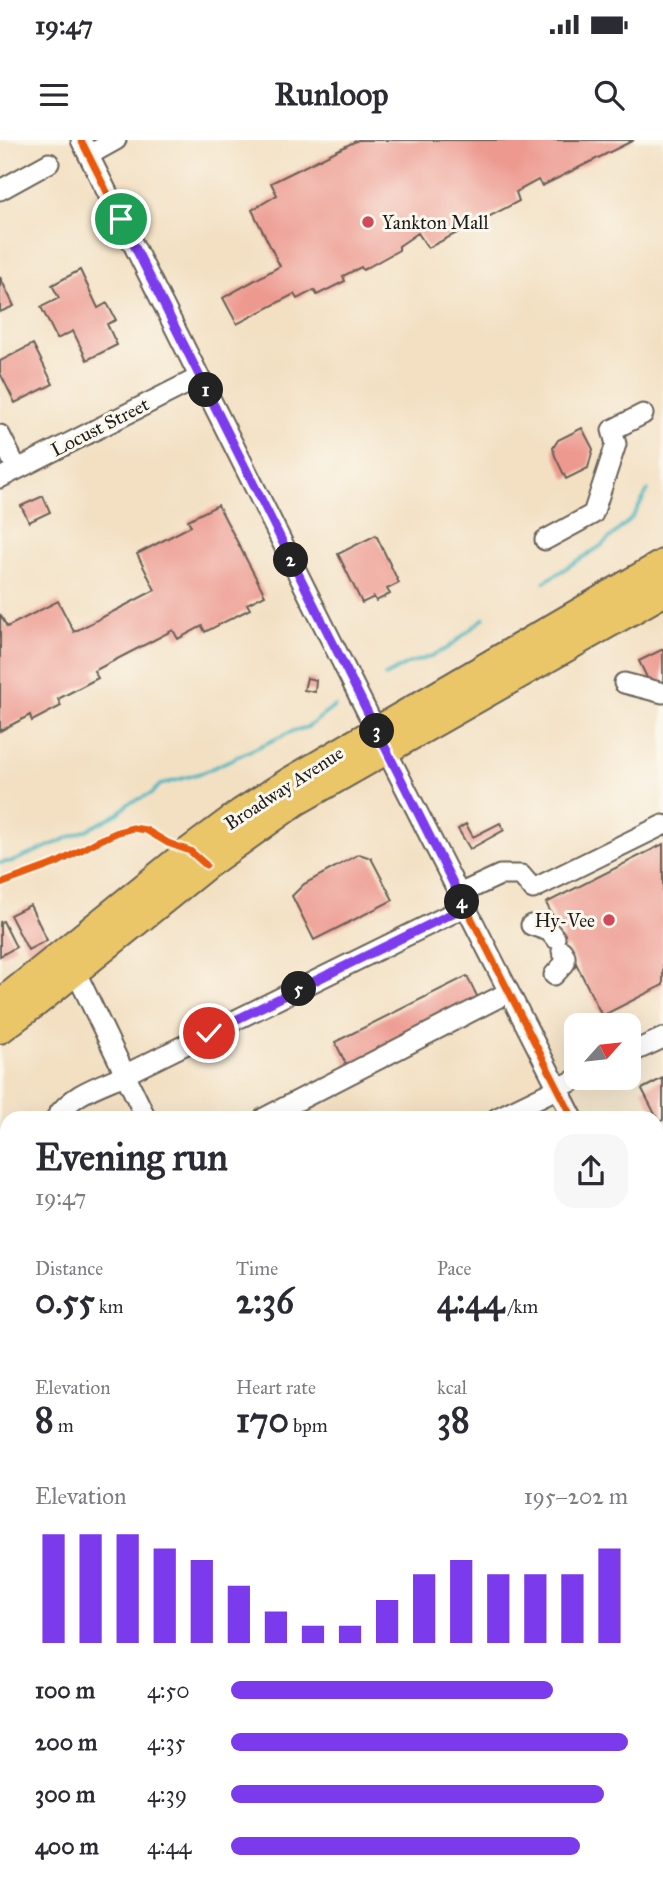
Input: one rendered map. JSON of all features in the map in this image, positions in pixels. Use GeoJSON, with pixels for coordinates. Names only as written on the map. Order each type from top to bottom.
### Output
{"type":"FeatureCollection","features":[{"type":"Feature","properties":{"kind":"highway","name":"Broadway Avenue"},"geometry":{"type":"LineString","coordinates":[[381,740],[663,564]]}},
{"type":"Feature","properties":{"kind":"highway","name":"Broadway Avenue"},"geometry":{"type":"LineString","coordinates":[[0,1029],[190,851],[241,813],[291,781],[381,740],[663,592]]}},
{"type":"Feature","properties":{"kind":"highway","name":"Broadway Avenue"},"geometry":{"type":"LineString","coordinates":[[0,1004],[70,962]]}},
{"type":"Feature","properties":{"kind":"street"},"geometry":{"type":"LineString","coordinates":[[116,140],[85,148],[570,1111]]}},
{"type":"Feature","properties":{"kind":"street"},"geometry":{"type":"LineString","coordinates":[[0,190],[49,163]]}},
{"type":"Feature","properties":{"kind":"street","name":"Locust Street"},"geometry":{"type":"LineString","coordinates":[[8,473],[200,377]]}},
{"type":"Feature","properties":{"kind":"street"},"geometry":{"type":"LineString","coordinates":[[545,540],[593,514],[616,444],[611,430],[643,414]]}},
{"type":"Feature","properties":{"kind":"street"},"geometry":{"type":"LineString","coordinates":[[0,435],[8,473]]}},
{"type":"Feature","properties":{"kind":"street"},"geometry":{"type":"LineString","coordinates":[[624,683],[663,693]]}},
{"type":"Feature","properties":{"kind":"street"},"geometry":{"type":"LineString","coordinates":[[63,1111],[75,1098],[487,888],[508,880],[527,882],[533,889],[663,825]]}},
{"type":"Feature","properties":{"kind":"street"},"geometry":{"type":"LineString","coordinates":[[531,925],[550,931],[565,956],[565,963],[554,975]]}},
{"type":"Feature","properties":{"kind":"street"},"geometry":{"type":"LineString","coordinates":[[70,962],[142,1111]]}},
{"type":"Feature","properties":{"kind":"street"},"geometry":{"type":"LineString","coordinates":[[278,1111],[509,992]]}},
{"type":"Feature","properties":{"kind":"street"},"geometry":{"type":"LineString","coordinates":[[641,1048],[663,1038]]}},
{"type":"Feature","properties":{"kind":"street"},"geometry":{"type":"LineString","coordinates":[[511,1111],[564,1085]]}},
{"type":"Feature","properties":{"kind":"building","name":"Yankton Mall"},"geometry":{"type":"Polygon","coordinates":[[[358,140],[634,140],[542,186],[538,180],[516,192],[519,201],[428,248],[418,233],[399,246],[399,250],[363,270],[361,267],[343,276],[345,281],[317,295],[314,290],[297,299],[294,294],[237,324],[223,298],[280,266],[252,210],[277,195],[271,183],[358,140]]]}},
{"type":"Feature","properties":{"kind":"building"},"geometry":{"type":"Polygon","coordinates":[[[80,270],[98,308],[107,303],[116,320],[107,324],[117,345],[87,360],[73,331],[57,339],[41,307],[59,298],[52,285],[80,270]]]}},
{"type":"Feature","properties":{"kind":"building"},"geometry":{"type":"Polygon","coordinates":[[[0,277],[14,306],[0,312],[0,277]]]}},
{"type":"Feature","properties":{"kind":"building"},"geometry":{"type":"Polygon","coordinates":[[[33,344],[53,384],[15,403],[0,373],[0,361],[33,344]]]}},
{"type":"Feature","properties":{"kind":"building"},"geometry":{"type":"Polygon","coordinates":[[[582,428],[593,449],[588,468],[566,479],[553,448],[558,440],[582,428]]]}},
{"type":"Feature","properties":{"kind":"building"},"geometry":{"type":"Polygon","coordinates":[[[43,496],[50,512],[29,522],[21,506],[43,496]]]}},
{"type":"Feature","properties":{"kind":"building"},"geometry":{"type":"Polygon","coordinates":[[[218,505],[265,595],[247,604],[250,609],[205,632],[202,626],[178,639],[173,630],[94,671],[98,678],[58,699],[61,706],[32,721],[30,715],[0,731],[0,614],[7,627],[58,601],[74,632],[155,590],[137,554],[191,526],[188,520],[218,505]]]}},
{"type":"Feature","properties":{"kind":"building"},"geometry":{"type":"Polygon","coordinates":[[[376,535],[399,583],[387,589],[390,594],[376,601],[374,597],[362,603],[338,554],[376,535]]]}},
{"type":"Feature","properties":{"kind":"building"},"geometry":{"type":"Polygon","coordinates":[[[663,649],[663,682],[652,688],[639,661],[663,649]]]}},
{"type":"Feature","properties":{"kind":"building"},"geometry":{"type":"Polygon","coordinates":[[[307,678],[316,680],[315,692],[304,690],[307,678]]]}},
{"type":"Feature","properties":{"kind":"building"},"geometry":{"type":"Polygon","coordinates":[[[500,823],[504,830],[470,849],[458,829],[466,824],[473,837],[500,823]]]}},
{"type":"Feature","properties":{"kind":"building","name":"Hy-Vee"},"geometry":{"type":"Polygon","coordinates":[[[663,844],[663,985],[608,1013],[601,1013],[568,947],[557,952],[563,936],[546,903],[663,844]]]}},
{"type":"Feature","properties":{"kind":"building"},"geometry":{"type":"Polygon","coordinates":[[[359,854],[371,858],[393,900],[314,940],[292,896],[304,884],[359,854]]]}},
{"type":"Feature","properties":{"kind":"building"},"geometry":{"type":"Polygon","coordinates":[[[30,905],[47,940],[28,950],[10,915],[30,905]]]}},
{"type":"Feature","properties":{"kind":"building"},"geometry":{"type":"Polygon","coordinates":[[[3,921],[16,947],[0,956],[0,922],[3,921]]]}},
{"type":"Feature","properties":{"kind":"building"},"geometry":{"type":"Polygon","coordinates":[[[467,976],[480,1002],[348,1068],[335,1042],[467,976]]]}},
{"type":"Feature","properties":{"kind":"building"},"geometry":{"type":"Polygon","coordinates":[[[663,1078],[663,1111],[653,1111],[642,1089],[663,1078]]]}},
{"type":"Feature","properties":{"kind":"waterway"},"geometry":{"type":"LineString","coordinates":[[544,582],[601,546],[633,517],[648,490]]}},
{"type":"Feature","properties":{"kind":"waterway"},"geometry":{"type":"LineString","coordinates":[[385,676],[409,663],[448,648],[484,618]]}},
{"type":"Feature","properties":{"kind":"waterway"},"geometry":{"type":"LineString","coordinates":[[0,863],[14,861],[89,829],[119,813],[129,803],[151,794],[160,785],[204,772],[293,731],[308,727],[335,706]]}},
{"type":"Feature","properties":{"kind":"cycle path"},"geometry":{"type":"LineString","coordinates":[[81,140],[569,1111]]}},
{"type":"Feature","properties":{"kind":"cycle path"},"geometry":{"type":"LineString","coordinates":[[0,884],[57,863],[96,842],[133,828],[146,830],[168,843],[190,851],[206,865]]}},
{"type":"Feature","properties":{"kind":"place","name":"Yankton Mall"},"geometry":{"type":"Point","coordinates":[368,222]}},
{"type":"Feature","properties":{"kind":"place","name":"Hy-Vee"},"geometry":{"type":"Point","coordinates":[609,920]}},
{"type":"Feature","properties":{"kind":"route"},"geometry":{"type":"LineString","coordinates":[[121,219],[465,907],[209,1033]]}}]}
